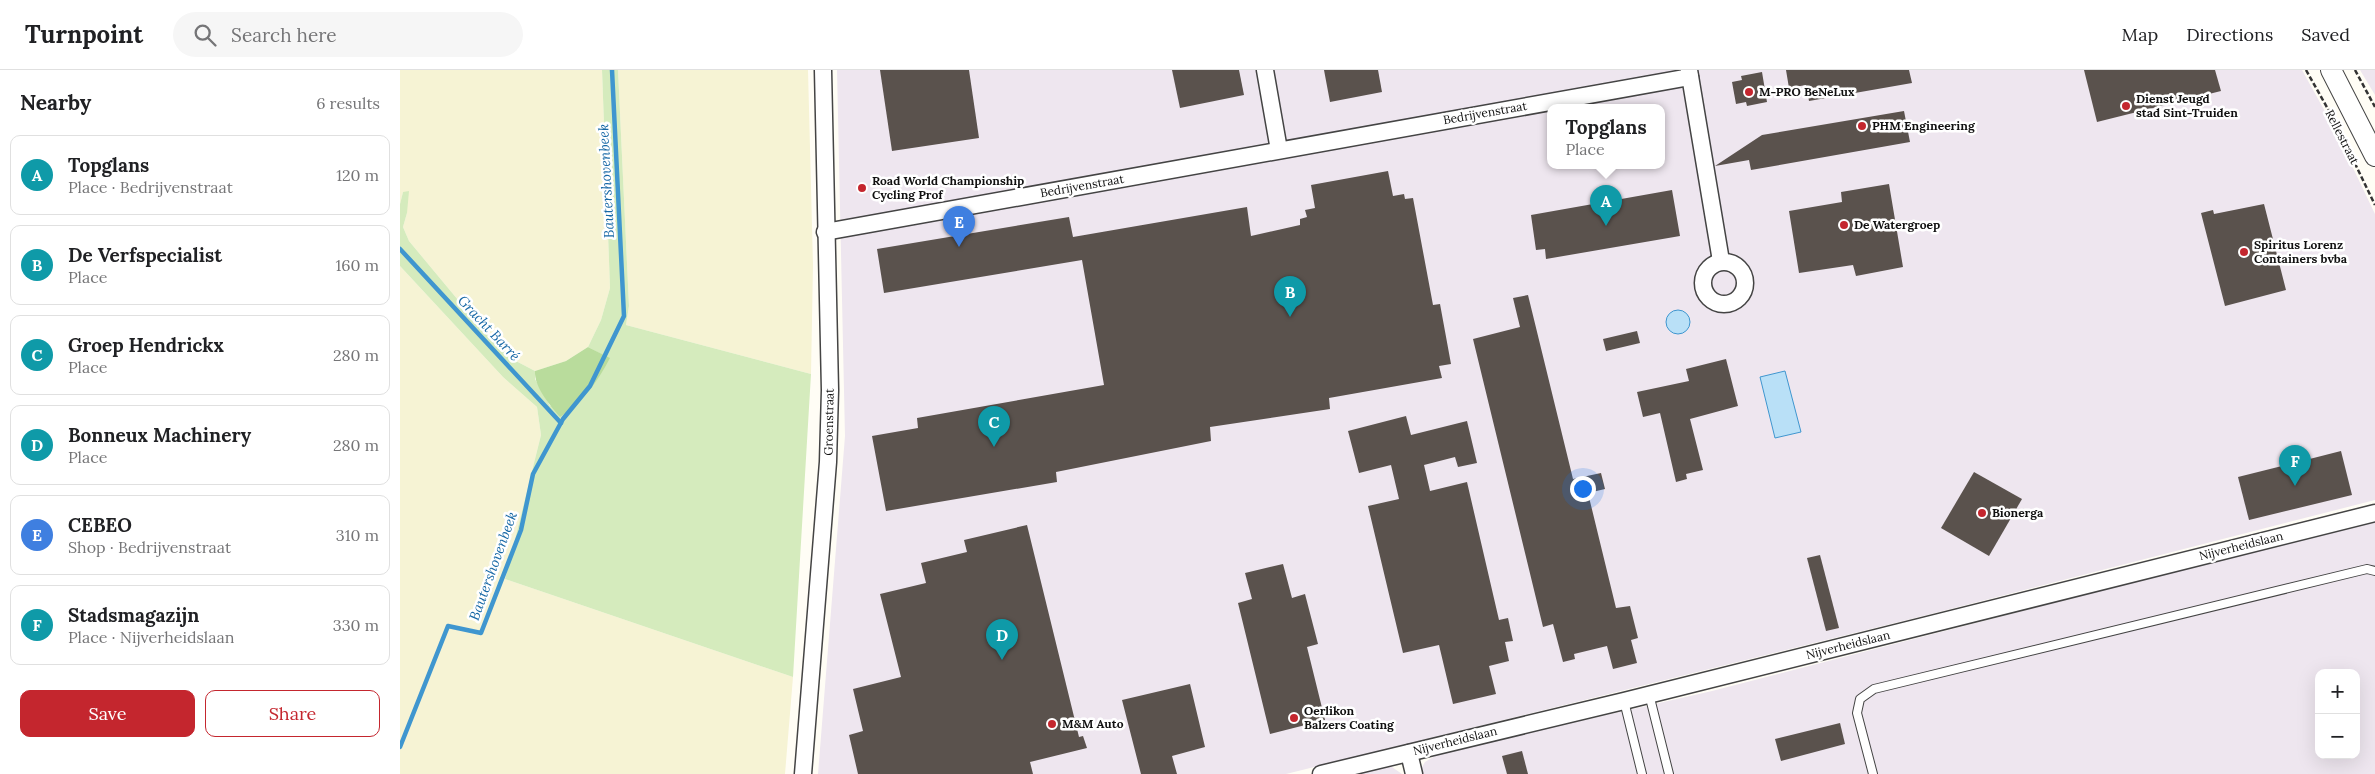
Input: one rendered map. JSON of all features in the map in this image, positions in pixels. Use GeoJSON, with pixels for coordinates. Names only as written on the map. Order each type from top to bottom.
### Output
{"type":"FeatureCollection","features":[{"type":"Feature","properties":{"kind":"street","name":"Groenstraat"},"geometry":{"type":"LineString","coordinates":[[803,774],[828,462],[830,390],[825,232],[823,70]]}},
{"type":"Feature","properties":{"kind":"street"},"geometry":{"type":"LineString","coordinates":[[1265,70],[1279,150]]}},
{"type":"Feature","properties":{"kind":"street","name":"Rellestraat"},"geometry":{"type":"LineString","coordinates":[[2330,70],[2375,156]]}},
{"type":"Feature","properties":{"kind":"street","name":"Bedrijvenstraat"},"geometry":{"type":"LineString","coordinates":[[825,232],[1690,73],[1722,261]]}},
{"type":"Feature","properties":{"kind":"street","name":"Nijverheidslaan"},"geometry":{"type":"LineString","coordinates":[[1321,774],[1624,701],[2375,513]]}},
{"type":"Feature","properties":{"kind":"street"},"geometry":{"type":"LineString","coordinates":[[1409,752],[1414,774]]}},
{"type":"Feature","properties":{"kind":"lane"},"geometry":{"type":"LineString","coordinates":[[1873,774],[1857,713],[1860,699],[1874,689],[2357,571],[2367,569],[2375,571]]}},
{"type":"Feature","properties":{"kind":"lane"},"geometry":{"type":"LineString","coordinates":[[1650,694],[1669,774]]}},
{"type":"Feature","properties":{"kind":"lane"},"geometry":{"type":"LineString","coordinates":[[1624,701],[1642,774]]}},
{"type":"Feature","properties":{"kind":"path","name":"Rellestraat"},"geometry":{"type":"LineString","coordinates":[[2306,70],[2375,205]]}},
{"type":"Feature","properties":{"kind":"path"},"geometry":{"type":"LineString","coordinates":[[2355,70],[2375,107]]}},
{"type":"Feature","properties":{"kind":"shaded area"},"geometry":{"type":"Polygon","coordinates":[[[400,70],[602,70],[610,288],[601,320],[588,347],[566,361],[535,371],[514,360],[478,324],[409,241],[403,227],[407,213],[403,192],[400,204],[400,70]]]}},
{"type":"Feature","properties":{"kind":"shaded area"},"geometry":{"type":"Polygon","coordinates":[[[618,70],[808,70],[813,265],[811,374],[626,325],[629,306],[618,70]]]}},
{"type":"Feature","properties":{"kind":"shaded area"},"geometry":{"type":"Polygon","coordinates":[[[837,70],[2302,70],[2332,124],[2375,214],[2375,500],[1935,613],[1286,774],[818,774],[845,436],[837,70]]]}},
{"type":"Feature","properties":{"kind":"shaded area"},"geometry":{"type":"Polygon","coordinates":[[[2360,70],[2375,70],[2375,95],[2360,70]]]}},
{"type":"Feature","properties":{"kind":"shaded area"},"geometry":{"type":"Polygon","coordinates":[[[400,266],[503,377],[537,407],[541,435],[505,579],[793,677],[785,774],[400,774],[400,266]]]}},
{"type":"Feature","properties":{"kind":"shaded area"},"geometry":{"type":"Polygon","coordinates":[[[2375,520],[2375,774],[1421,774],[1421,769],[1425,762],[1440,753],[1712,691],[2375,520]]]}},
{"type":"Feature","properties":{"kind":"shaded area"},"geometry":{"type":"Polygon","coordinates":[[[1389,765],[1402,774],[1355,774],[1389,765]]]}},
{"type":"Feature","properties":{"kind":"green space"},"geometry":{"type":"Polygon","coordinates":[[[602,70],[618,70],[629,306],[626,325],[811,374],[793,677],[505,579],[541,435],[537,407],[503,377],[400,266],[400,204],[403,192],[409,191],[407,213],[403,227],[409,241],[478,324],[514,360],[535,371],[535,379],[550,406],[609,358],[588,347],[601,320],[610,288],[602,70]]]}},
{"type":"Feature","properties":{"kind":"green space"},"geometry":{"type":"Polygon","coordinates":[[[588,347],[610,358],[589,391],[576,405],[560,417],[540,389],[535,377],[535,371],[566,361],[588,347]]]}},
{"type":"Feature","properties":{"kind":"water"},"geometry":{"type":"Polygon","coordinates":[[[1678,310],[1687,313],[1690,322],[1687,331],[1678,334],[1669,331],[1666,322],[1669,313],[1678,310]]]}},
{"type":"Feature","properties":{"kind":"water"},"geometry":{"type":"Polygon","coordinates":[[[1785,371],[1801,432],[1775,438],[1760,377],[1785,371]]]}},
{"type":"Feature","properties":{"kind":"building"},"geometry":{"type":"Polygon","coordinates":[[[880,70],[969,70],[979,138],[892,151],[880,70]]]}},
{"type":"Feature","properties":{"kind":"building"},"geometry":{"type":"Polygon","coordinates":[[[1172,70],[1239,70],[1244,95],[1180,108],[1172,70]]]}},
{"type":"Feature","properties":{"kind":"building"},"geometry":{"type":"Polygon","coordinates":[[[1324,70],[1378,70],[1382,92],[1330,102],[1324,70]]]}},
{"type":"Feature","properties":{"kind":"building"},"geometry":{"type":"Polygon","coordinates":[[[1786,70],[1909,70],[1912,83],[1809,101],[1806,85],[1789,88],[1786,70]]]}},
{"type":"Feature","properties":{"kind":"building","name":"Dienst Jeugd stad Sint-Truiden"},"geometry":{"type":"Polygon","coordinates":[[[2084,70],[2215,70],[2221,91],[2097,122],[2084,70]]]}},
{"type":"Feature","properties":{"kind":"building","name":"M-PRO BeNeLux"},"geometry":{"type":"Polygon","coordinates":[[[1762,72],[1767,102],[1747,106],[1746,102],[1736,104],[1732,82],[1742,80],[1741,76],[1762,72]]]}},
{"type":"Feature","properties":{"kind":"building","name":"PHM Engineering"},"geometry":{"type":"Polygon","coordinates":[[[1904,111],[1910,142],[1751,170],[1749,160],[1715,166],[1762,135],[1904,111]]]}},
{"type":"Feature","properties":{"kind":"building"},"geometry":{"type":"Polygon","coordinates":[[[1388,171],[1393,196],[1404,194],[1405,199],[1413,198],[1433,305],[1440,304],[1451,364],[1439,366],[1442,378],[1329,398],[1330,409],[1210,427],[1211,441],[1056,472],[1057,482],[886,511],[872,436],[918,428],[917,418],[1104,385],[1082,260],[884,293],[877,249],[1069,217],[1073,237],[1247,207],[1251,236],[1300,225],[1300,219],[1307,217],[1305,210],[1315,208],[1311,185],[1388,171]]]}},
{"type":"Feature","properties":{"kind":"building","name":"De Watergroep"},"geometry":{"type":"Polygon","coordinates":[[[1889,184],[1903,267],[1856,276],[1853,265],[1799,273],[1789,211],[1842,202],[1841,192],[1889,184]]]}},
{"type":"Feature","properties":{"kind":"building"},"geometry":{"type":"Polygon","coordinates":[[[1672,190],[1680,236],[1546,259],[1545,249],[1536,250],[1531,215],[1672,190]]]}},
{"type":"Feature","properties":{"kind":"building","name":"Spiritus Lorenz Containers bvba"},"geometry":{"type":"Polygon","coordinates":[[[2264,204],[2286,290],[2225,306],[2201,213],[2213,210],[2214,214],[2264,204]]]}},
{"type":"Feature","properties":{"kind":"building"},"geometry":{"type":"Polygon","coordinates":[[[1528,295],[1573,479],[1601,473],[1605,489],[1588,493],[1616,608],[1630,606],[1638,638],[1631,640],[1637,663],[1613,669],[1607,646],[1574,654],[1575,659],[1563,662],[1553,624],[1543,627],[1473,339],[1520,327],[1513,298],[1528,295]]]}},
{"type":"Feature","properties":{"kind":"building"},"geometry":{"type":"Polygon","coordinates":[[[1637,331],[1640,343],[1606,351],[1603,339],[1637,331]]]}},
{"type":"Feature","properties":{"kind":"building"},"geometry":{"type":"Polygon","coordinates":[[[1726,359],[1738,406],[1690,419],[1703,470],[1686,474],[1687,479],[1676,482],[1660,413],[1643,417],[1637,392],[1689,381],[1686,369],[1726,359]]]}},
{"type":"Feature","properties":{"kind":"building"},"geometry":{"type":"Polygon","coordinates":[[[1406,416],[1411,435],[1467,421],[1477,463],[1458,467],[1455,457],[1424,465],[1430,491],[1467,482],[1499,620],[1508,618],[1513,641],[1505,642],[1509,661],[1489,666],[1496,694],[1453,704],[1439,645],[1403,653],[1368,506],[1399,499],[1391,465],[1359,473],[1348,431],[1406,416]]]}},
{"type":"Feature","properties":{"kind":"building"},"geometry":{"type":"Polygon","coordinates":[[[2341,451],[2352,495],[2249,520],[2238,477],[2341,451]]]}},
{"type":"Feature","properties":{"kind":"building","name":"Bionerga"},"geometry":{"type":"Polygon","coordinates":[[[1974,472],[2022,499],[1989,556],[1941,528],[1974,472]]]}},
{"type":"Feature","properties":{"kind":"building"},"geometry":{"type":"Polygon","coordinates":[[[1027,525],[1079,737],[1083,736],[1087,748],[1030,762],[1033,774],[858,774],[849,735],[863,731],[853,689],[901,677],[880,594],[926,583],[921,563],[967,552],[964,540],[1027,525]]]}},
{"type":"Feature","properties":{"kind":"building"},"geometry":{"type":"Polygon","coordinates":[[[1820,555],[1839,628],[1826,631],[1807,558],[1820,555]]]}},
{"type":"Feature","properties":{"kind":"building"},"geometry":{"type":"Polygon","coordinates":[[[1283,564],[1292,598],[1305,594],[1318,644],[1307,647],[1325,720],[1270,734],[1238,603],[1252,599],[1245,573],[1283,564]]]}},
{"type":"Feature","properties":{"kind":"building"},"geometry":{"type":"Polygon","coordinates":[[[1190,684],[1205,747],[1172,756],[1177,774],[1141,774],[1122,700],[1190,684]]]}},
{"type":"Feature","properties":{"kind":"building"},"geometry":{"type":"Polygon","coordinates":[[[1840,723],[1845,744],[1781,761],[1775,739],[1840,723]]]}},
{"type":"Feature","properties":{"kind":"building"},"geometry":{"type":"Polygon","coordinates":[[[1522,751],[1528,774],[1507,774],[1502,756],[1522,751]]]}},
{"type":"Feature","properties":{"kind":"waterway","name":"Bautershovenbeek"},"geometry":{"type":"LineString","coordinates":[[400,747],[448,626],[481,633],[521,530],[533,474],[563,419],[590,386],[624,316],[612,70]]}},
{"type":"Feature","properties":{"kind":"waterway","name":"Gracht Barré"},"geometry":{"type":"LineString","coordinates":[[400,249],[561,423]]}},
{"type":"Feature","properties":{"kind":"place","name":"M-PRO BeNeLux"},"geometry":{"type":"Point","coordinates":[1749,92]}},
{"type":"Feature","properties":{"kind":"place","name":"Dienst Jeugd stad Sint-Truiden"},"geometry":{"type":"Point","coordinates":[2126,106]}},
{"type":"Feature","properties":{"kind":"place","name":"PHM Engineering"},"geometry":{"type":"Point","coordinates":[1862,126]}},
{"type":"Feature","properties":{"kind":"place","name":"Road World Championship Cycling Prof"},"geometry":{"type":"Point","coordinates":[862,188]}},
{"type":"Feature","properties":{"kind":"place","name":"De Watergroep"},"geometry":{"type":"Point","coordinates":[1844,225]}},
{"type":"Feature","properties":{"kind":"place","name":"Topglans"},"geometry":{"type":"Point","coordinates":[1606,226]}},
{"type":"Feature","properties":{"kind":"place","name":"CEBEO"},"geometry":{"type":"Point","coordinates":[959,247]}},
{"type":"Feature","properties":{"kind":"place","name":"Spiritus Lorenz Containers bvba"},"geometry":{"type":"Point","coordinates":[2244,252]}},
{"type":"Feature","properties":{"kind":"place","name":"De Verfspecialist"},"geometry":{"type":"Point","coordinates":[1290,317]}},
{"type":"Feature","properties":{"kind":"place","name":"Groep Hendrickx"},"geometry":{"type":"Point","coordinates":[994,447]}},
{"type":"Feature","properties":{"kind":"place","name":"Stadsmagazijn"},"geometry":{"type":"Point","coordinates":[2295,486]}},
{"type":"Feature","properties":{"kind":"place","name":"Bionerga"},"geometry":{"type":"Point","coordinates":[1982,513]}},
{"type":"Feature","properties":{"kind":"place","name":"Bonneux Machinery"},"geometry":{"type":"Point","coordinates":[1002,660]}},
{"type":"Feature","properties":{"kind":"place","name":"Oerlikon Balzers Coating"},"geometry":{"type":"Point","coordinates":[1294,718]}},
{"type":"Feature","properties":{"kind":"place","name":"M&M Auto"},"geometry":{"type":"Point","coordinates":[1052,724]}}]}
